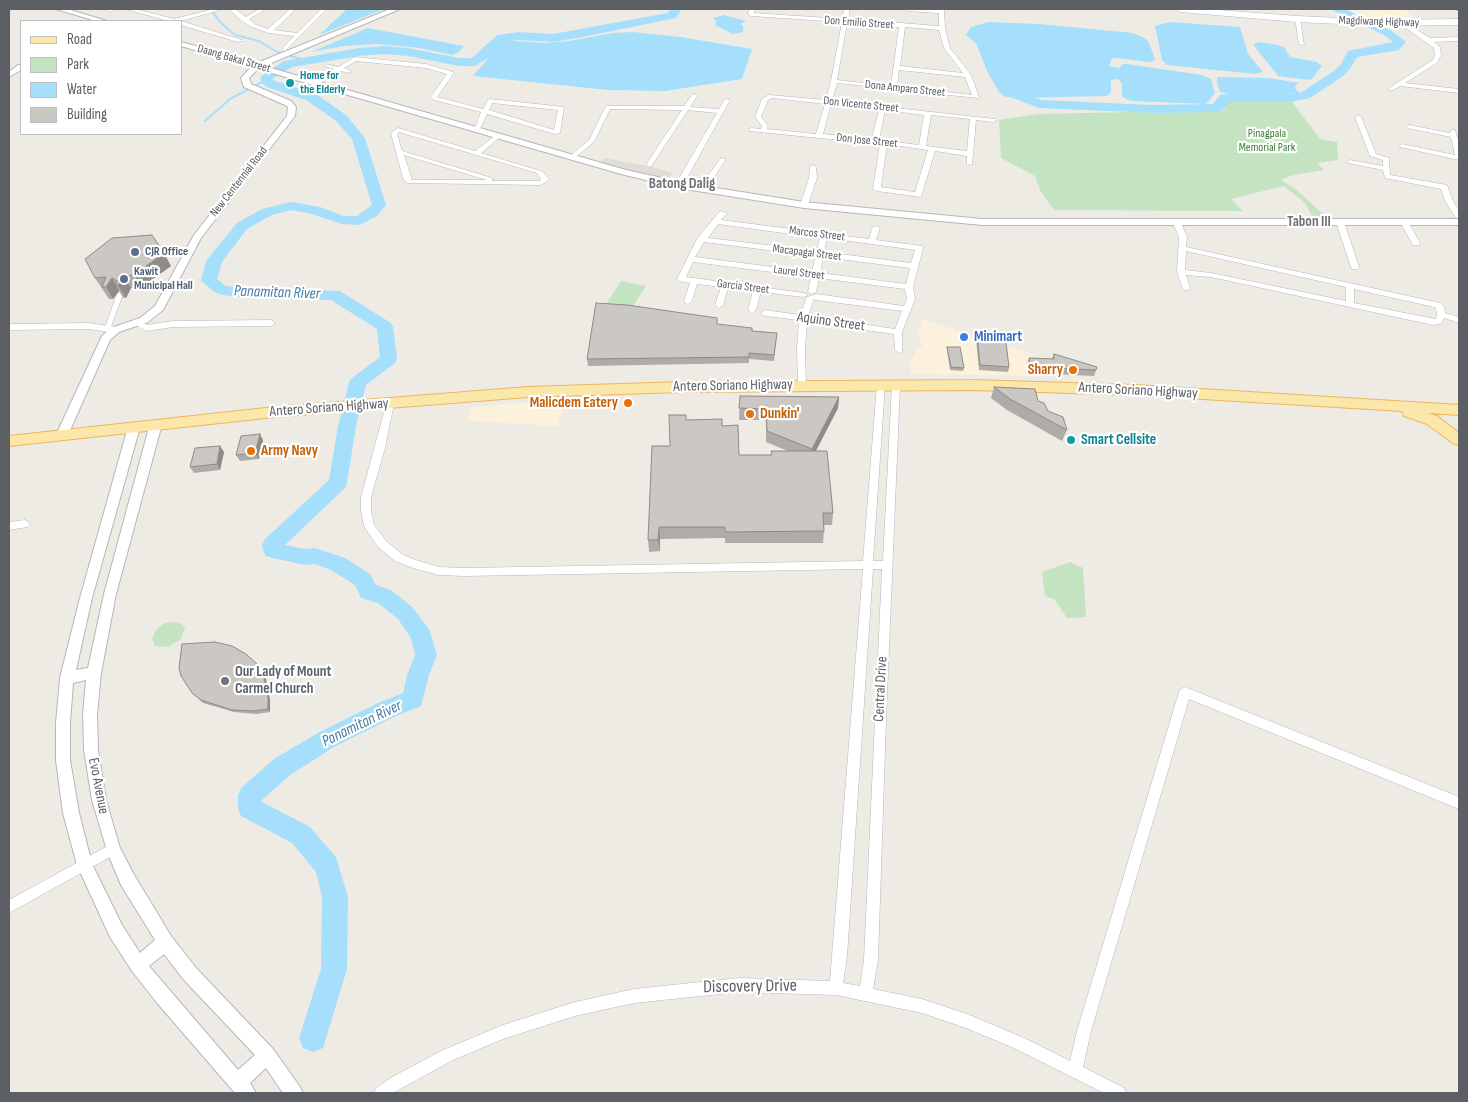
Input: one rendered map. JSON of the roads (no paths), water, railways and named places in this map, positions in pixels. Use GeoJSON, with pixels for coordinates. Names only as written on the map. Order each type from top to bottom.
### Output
{"type":"FeatureCollection","features":[{"type":"Feature","properties":{"kind":"main road","name":"Magdiwang Highway"},"geometry":{"type":"LineString","coordinates":[[1180,9],[1372,23],[1459,22]]}},
{"type":"Feature","properties":{"kind":"main road","name":"Antero Soriano Highway"},"geometry":{"type":"LineString","coordinates":[[9,441],[134,426],[335,407],[528,392],[802,385],[974,385],[1136,390],[1454,410]]}},
{"type":"Feature","properties":{"kind":"main road"},"geometry":{"type":"LineString","coordinates":[[1362,404],[1419,415],[1443,427],[1459,440]]}},
{"type":"Feature","properties":{"kind":"main road"},"geometry":{"type":"LineString","coordinates":[[1454,410],[1459,428]]}},
{"type":"Feature","properties":{"kind":"street"},"geometry":{"type":"LineString","coordinates":[[60,9],[93,20]]}},
{"type":"Feature","properties":{"kind":"street"},"geometry":{"type":"LineString","coordinates":[[129,9],[171,20]]}},
{"type":"Feature","properties":{"kind":"street"},"geometry":{"type":"LineString","coordinates":[[179,20],[220,9]]}},
{"type":"Feature","properties":{"kind":"street"},"geometry":{"type":"LineString","coordinates":[[232,9],[244,20],[269,31],[298,34]]}},
{"type":"Feature","properties":{"kind":"street"},"geometry":{"type":"LineString","coordinates":[[244,20],[263,9]]}},
{"type":"Feature","properties":{"kind":"street"},"geometry":{"type":"LineString","coordinates":[[269,31],[293,9]]}},
{"type":"Feature","properties":{"kind":"street"},"geometry":{"type":"LineString","coordinates":[[289,50],[298,34],[324,9]]}},
{"type":"Feature","properties":{"kind":"street"},"geometry":{"type":"LineString","coordinates":[[261,68],[289,50],[396,9]]}},
{"type":"Feature","properties":{"kind":"street","name":"Don Emilio Street"},"geometry":{"type":"LineString","coordinates":[[752,9],[751,14],[942,28]]}},
{"type":"Feature","properties":{"kind":"street"},"geometry":{"type":"LineString","coordinates":[[819,136],[834,81],[847,9]]}},
{"type":"Feature","properties":{"kind":"street"},"geometry":{"type":"LineString","coordinates":[[907,9],[942,11],[942,28],[947,48],[968,76]]}},
{"type":"Feature","properties":{"kind":"street"},"geometry":{"type":"LineString","coordinates":[[1297,19],[1302,44]]}},
{"type":"Feature","properties":{"kind":"street"},"geometry":{"type":"LineString","coordinates":[[182,23],[240,41]]}},
{"type":"Feature","properties":{"kind":"street"},"geometry":{"type":"LineString","coordinates":[[1391,89],[1436,61],[1438,54],[1437,48],[1429,40],[1404,24]]}},
{"type":"Feature","properties":{"kind":"street"},"geometry":{"type":"LineString","coordinates":[[894,87],[898,68],[902,25]]}},
{"type":"Feature","properties":{"kind":"street"},"geometry":{"type":"LineString","coordinates":[[1429,40],[1459,39]]}},
{"type":"Feature","properties":{"kind":"street","name":"Daang Bakal Street"},"geometry":{"type":"LineString","coordinates":[[182,44],[571,158],[679,185],[804,205],[927,219],[982,222],[1459,222]]}},
{"type":"Feature","properties":{"kind":"street"},"geometry":{"type":"LineString","coordinates":[[316,83],[355,59],[426,66],[451,73],[434,97],[485,111],[558,133],[562,108],[490,101],[485,111],[477,130]]}},
{"type":"Feature","properties":{"kind":"street"},"geometry":{"type":"LineString","coordinates":[[326,65],[349,72]]}},
{"type":"Feature","properties":{"kind":"street"},"geometry":{"type":"LineString","coordinates":[[9,75],[20,68]]}},
{"type":"Feature","properties":{"kind":"street","name":"New Centennial Road"},"geometry":{"type":"LineString","coordinates":[[111,328],[149,317],[159,308],[197,237],[291,116],[292,107],[288,103],[245,83],[248,73],[261,68]]}},
{"type":"Feature","properties":{"kind":"street"},"geometry":{"type":"LineString","coordinates":[[898,68],[968,76]]}},
{"type":"Feature","properties":{"kind":"street","name":"Dona Amparo Street"},"geometry":{"type":"LineString","coordinates":[[834,81],[976,97],[968,76]]}},
{"type":"Feature","properties":{"kind":"street"},"geometry":{"type":"LineString","coordinates":[[1399,84],[1459,91]]}},
{"type":"Feature","properties":{"kind":"street"},"geometry":{"type":"LineString","coordinates":[[649,165],[694,96]]}},
{"type":"Feature","properties":{"kind":"street","name":"Don Vicente Street"},"geometry":{"type":"LineString","coordinates":[[763,131],[765,126],[758,117],[767,97],[883,107],[993,120]]}},
{"type":"Feature","properties":{"kind":"street"},"geometry":{"type":"LineString","coordinates":[[679,185],[719,111],[727,100]]}},
{"type":"Feature","properties":{"kind":"street"},"geometry":{"type":"LineString","coordinates":[[571,158],[592,141],[608,107],[685,108],[719,111]]}},
{"type":"Feature","properties":{"kind":"street"},"geometry":{"type":"LineString","coordinates":[[875,142],[883,107]]}},
{"type":"Feature","properties":{"kind":"street"},"geometry":{"type":"LineString","coordinates":[[922,148],[928,113]]}},
{"type":"Feature","properties":{"kind":"street"},"geometry":{"type":"LineString","coordinates":[[1358,117],[1373,156],[1386,158],[1387,177],[1444,187],[1449,201],[1459,216]]}},
{"type":"Feature","properties":{"kind":"street"},"geometry":{"type":"LineString","coordinates":[[970,164],[973,118]]}},
{"type":"Feature","properties":{"kind":"street"},"geometry":{"type":"LineString","coordinates":[[1402,146],[1459,157],[1454,133],[1410,127]]}},
{"type":"Feature","properties":{"kind":"street"},"geometry":{"type":"LineString","coordinates":[[398,130],[476,153],[542,173],[545,180],[541,183],[410,182],[406,179],[394,133],[398,130]]}},
{"type":"Feature","properties":{"kind":"street","name":"Don Jose Street"},"geometry":{"type":"LineString","coordinates":[[751,130],[884,142],[971,154]]}},
{"type":"Feature","properties":{"kind":"street"},"geometry":{"type":"LineString","coordinates":[[476,153],[498,136]]}},
{"type":"Feature","properties":{"kind":"street"},"geometry":{"type":"LineString","coordinates":[[884,142],[877,189],[910,194],[918,195],[932,149]]}},
{"type":"Feature","properties":{"kind":"street"},"geometry":{"type":"LineString","coordinates":[[400,152],[499,182]]}},
{"type":"Feature","properties":{"kind":"street"},"geometry":{"type":"LineString","coordinates":[[703,188],[723,159]]}},
{"type":"Feature","properties":{"kind":"street"},"geometry":{"type":"LineString","coordinates":[[1350,162],[1387,169]]}},
{"type":"Feature","properties":{"kind":"street"},"geometry":{"type":"LineString","coordinates":[[804,205],[813,178],[813,167]]}},
{"type":"Feature","properties":{"kind":"street"},"geometry":{"type":"LineString","coordinates":[[690,259],[701,239],[723,213]]}},
{"type":"Feature","properties":{"kind":"street","name":"Marcos Street"},"geometry":{"type":"LineString","coordinates":[[716,222],[919,248],[914,266]]}},
{"type":"Feature","properties":{"kind":"street"},"geometry":{"type":"LineString","coordinates":[[1340,222],[1355,267]]}},
{"type":"Feature","properties":{"kind":"street"},"geometry":{"type":"LineString","coordinates":[[1404,222],[1416,243]]}},
{"type":"Feature","properties":{"kind":"street"},"geometry":{"type":"LineString","coordinates":[[1177,223],[1183,237],[1181,272],[1186,288]]}},
{"type":"Feature","properties":{"kind":"street"},"geometry":{"type":"LineString","coordinates":[[872,242],[876,228]]}},
{"type":"Feature","properties":{"kind":"street"},"geometry":{"type":"LineString","coordinates":[[802,385],[801,348],[803,318],[824,235]]}},
{"type":"Feature","properties":{"kind":"street","name":"Macapagal Street"},"geometry":{"type":"LineString","coordinates":[[701,239],[914,266]]}},
{"type":"Feature","properties":{"kind":"street"},"geometry":{"type":"LineString","coordinates":[[1181,272],[1211,275],[1433,322],[1439,320],[1441,315],[1440,307],[1437,304],[1182,248]]}},
{"type":"Feature","properties":{"kind":"street","name":"Laurel Street"},"geometry":{"type":"LineString","coordinates":[[690,259],[909,287]]}},
{"type":"Feature","properties":{"kind":"street","name":"Garcia Street"},"geometry":{"type":"LineString","coordinates":[[690,259],[681,279],[907,309]]}},
{"type":"Feature","properties":{"kind":"street"},"geometry":{"type":"LineString","coordinates":[[899,350],[898,332],[911,299],[909,287],[914,266]]}},
{"type":"Feature","properties":{"kind":"street"},"geometry":{"type":"LineString","coordinates":[[688,301],[694,280]]}},
{"type":"Feature","properties":{"kind":"street"},"geometry":{"type":"LineString","coordinates":[[719,306],[725,285]]}},
{"type":"Feature","properties":{"kind":"street"},"geometry":{"type":"LineString","coordinates":[[1350,285],[1350,304]]}},
{"type":"Feature","properties":{"kind":"street"},"geometry":{"type":"LineString","coordinates":[[752,310],[758,289]]}},
{"type":"Feature","properties":{"kind":"street"},"geometry":{"type":"LineString","coordinates":[[62,435],[111,328],[120,294]]}},
{"type":"Feature","properties":{"kind":"street","name":"Aquino Street"},"geometry":{"type":"LineString","coordinates":[[765,313],[898,332]]}},
{"type":"Feature","properties":{"kind":"street"},"geometry":{"type":"LineString","coordinates":[[1441,315],[1459,320]]}},
{"type":"Feature","properties":{"kind":"street"},"geometry":{"type":"LineString","coordinates":[[137,322],[146,328],[173,324],[271,323]]}},
{"type":"Feature","properties":{"kind":"street"},"geometry":{"type":"LineString","coordinates":[[9,327],[89,326],[111,328]]}},
{"type":"Feature","properties":{"kind":"street","name":"Central Drive"},"geometry":{"type":"LineString","coordinates":[[836,988],[841,946],[881,385]]}},
{"type":"Feature","properties":{"kind":"street","name":"Central Drive"},"geometry":{"type":"LineString","coordinates":[[866,994],[871,960],[896,385]]}},
{"type":"Feature","properties":{"kind":"street"},"geometry":{"type":"LineString","coordinates":[[390,403],[366,497],[366,511],[370,526],[382,544],[399,558],[416,566],[439,571],[464,572],[887,565]]}},
{"type":"Feature","properties":{"kind":"street","name":"Evo Avenue"},"geometry":{"type":"LineString","coordinates":[[156,424],[110,594],[94,673],[90,715],[91,750],[99,800],[113,849],[140,902],[165,942],[190,974],[268,1054],[294,1093]]}},
{"type":"Feature","properties":{"kind":"street","name":"Evo Avenue"},"geometry":{"type":"LineString","coordinates":[[134,426],[86,598],[68,678],[62,723],[63,760],[71,813],[84,865],[116,931],[138,965],[164,998],[243,1088]]}},
{"type":"Feature","properties":{"kind":"street"},"geometry":{"type":"LineString","coordinates":[[9,526],[25,524]]}},
{"type":"Feature","properties":{"kind":"street"},"geometry":{"type":"LineString","coordinates":[[68,678],[94,673]]}},
{"type":"Feature","properties":{"kind":"street"},"geometry":{"type":"LineString","coordinates":[[1075,1070],[1084,1031],[1185,692],[1459,803]]}},
{"type":"Feature","properties":{"kind":"street"},"geometry":{"type":"LineString","coordinates":[[9,907],[113,849]]}},
{"type":"Feature","properties":{"kind":"street"},"geometry":{"type":"LineString","coordinates":[[138,965],[165,942]]}},
{"type":"Feature","properties":{"kind":"street","name":"Discovery Drive"},"geometry":{"type":"LineString","coordinates":[[381,1093],[399,1081],[448,1055],[504,1032],[583,1007],[634,996],[739,984],[836,988],[922,1006],[967,1021],[1075,1070],[1119,1093]]}},
{"type":"Feature","properties":{"kind":"street"},"geometry":{"type":"LineString","coordinates":[[243,1088],[268,1054]]}},
{"type":"Feature","properties":{"kind":"water"},"geometry":{"type":"Polygon","coordinates":[[[347,9],[384,9],[319,35],[347,9]]]}},
{"type":"Feature","properties":{"kind":"water"},"geometry":{"type":"Polygon","coordinates":[[[724,15],[746,21],[740,24],[743,26],[743,32],[733,34],[715,25],[716,21],[713,18],[724,15]]]}},
{"type":"Feature","properties":{"kind":"water"},"geometry":{"type":"Polygon","coordinates":[[[989,22],[1039,24],[1133,33],[1146,39],[1155,60],[1150,62],[1117,58],[1112,59],[1109,66],[1119,68],[1123,64],[1127,64],[1202,75],[1211,79],[1215,93],[1206,104],[1133,101],[1122,96],[1122,84],[1118,79],[1111,80],[1111,92],[1107,96],[1006,97],[999,92],[987,71],[976,43],[966,35],[971,27],[989,22]]]}},
{"type":"Feature","properties":{"kind":"water"},"geometry":{"type":"Polygon","coordinates":[[[1170,22],[1240,27],[1248,54],[1263,72],[1255,74],[1167,65],[1162,60],[1155,26],[1170,22]]]}},
{"type":"Feature","properties":{"kind":"water"},"geometry":{"type":"Polygon","coordinates":[[[368,28],[464,46],[459,52],[452,55],[420,48],[377,44],[344,46],[311,52],[368,28]]]}},
{"type":"Feature","properties":{"kind":"water"},"geometry":{"type":"Polygon","coordinates":[[[633,32],[681,37],[752,49],[742,79],[665,91],[608,90],[473,76],[504,40],[545,43],[633,32]]]}},
{"type":"Feature","properties":{"kind":"water"},"geometry":{"type":"Polygon","coordinates":[[[1260,42],[1278,45],[1285,48],[1290,57],[1317,62],[1322,66],[1311,80],[1278,76],[1255,47],[1254,44],[1260,42]]]}},
{"type":"Feature","properties":{"kind":"water"},"geometry":{"type":"Polygon","coordinates":[[[1217,77],[1268,78],[1300,83],[1295,88],[1299,93],[1258,96],[1234,95],[1220,92],[1217,77]]]}},
{"type":"Feature","properties":{"kind":"waterway"},"geometry":{"type":"LineString","coordinates":[[210,9],[222,24],[235,35],[259,41],[277,52],[304,60]]}},
{"type":"Feature","properties":{"kind":"waterway","name":"Panamitan River"},"geometry":{"type":"LineString","coordinates":[[313,1038],[334,969],[335,897],[327,866],[301,835],[250,808],[250,795],[282,767],[326,740],[388,709],[413,699],[418,675],[426,655],[421,635],[405,613],[384,596],[368,592],[363,580],[338,564],[315,556],[305,557],[273,550],[272,545],[338,483],[347,426],[358,382],[389,359],[385,327],[334,295],[245,293],[222,290],[209,281],[214,261],[242,226],[267,212],[291,206],[315,210],[342,220],[360,221],[372,213],[379,205],[358,138],[341,118],[311,97],[271,84],[266,80],[266,77],[288,64],[359,52],[384,50],[408,52],[459,62],[475,62],[486,54],[496,41],[501,38],[519,36],[553,38],[578,34],[672,16],[676,9]]}},
{"type":"Feature","properties":{"kind":"waterway"},"geometry":{"type":"LineString","coordinates":[[1017,95],[1039,104],[1153,109],[1217,108],[1225,98],[1291,98],[1306,95],[1338,74],[1346,66],[1352,54],[1395,47],[1400,42],[1388,33],[1336,9]]}},
{"type":"Feature","properties":{"kind":"waterway"},"geometry":{"type":"LineString","coordinates":[[205,121],[230,99],[266,80]]}},
{"type":"Feature","properties":{"kind":"place","name":"Home for the Elderly"},"geometry":{"type":"Point","coordinates":[290,83]}},
{"type":"Feature","properties":{"kind":"place","name":"CJR Office"},"geometry":{"type":"Point","coordinates":[135,252]}},
{"type":"Feature","properties":{"kind":"place","name":"Kawit Municipal Hall"},"geometry":{"type":"Point","coordinates":[124,279]}},
{"type":"Feature","properties":{"kind":"place","name":"Minimart"},"geometry":{"type":"Point","coordinates":[964,337]}},
{"type":"Feature","properties":{"kind":"place","name":"Sharry"},"geometry":{"type":"Point","coordinates":[1073,370]}},
{"type":"Feature","properties":{"kind":"place","name":"Malicdem Eatery"},"geometry":{"type":"Point","coordinates":[628,403]}},
{"type":"Feature","properties":{"kind":"place","name":"Dunkin'"},"geometry":{"type":"Point","coordinates":[750,414]}},
{"type":"Feature","properties":{"kind":"place","name":"Smart Cellsite"},"geometry":{"type":"Point","coordinates":[1071,440]}},
{"type":"Feature","properties":{"kind":"place","name":"Army Navy"},"geometry":{"type":"Point","coordinates":[251,451]}},
{"type":"Feature","properties":{"kind":"place","name":"Our Lady of Mount Carmel Church"},"geometry":{"type":"Point","coordinates":[225,681]}},
{"type":"Feature","properties":{"kind":"district","name":"Batong Dalig"},"geometry":{"type":"Point","coordinates":[682,184]}},
{"type":"Feature","properties":{"kind":"district","name":"Tabon III"},"geometry":{"type":"Point","coordinates":[1309,222]}},
{"type":"Feature","properties":{"kind":"park label","name":"Pinagpala Memorial Park"},"geometry":{"type":"Point","coordinates":[1267,141]}}]}
